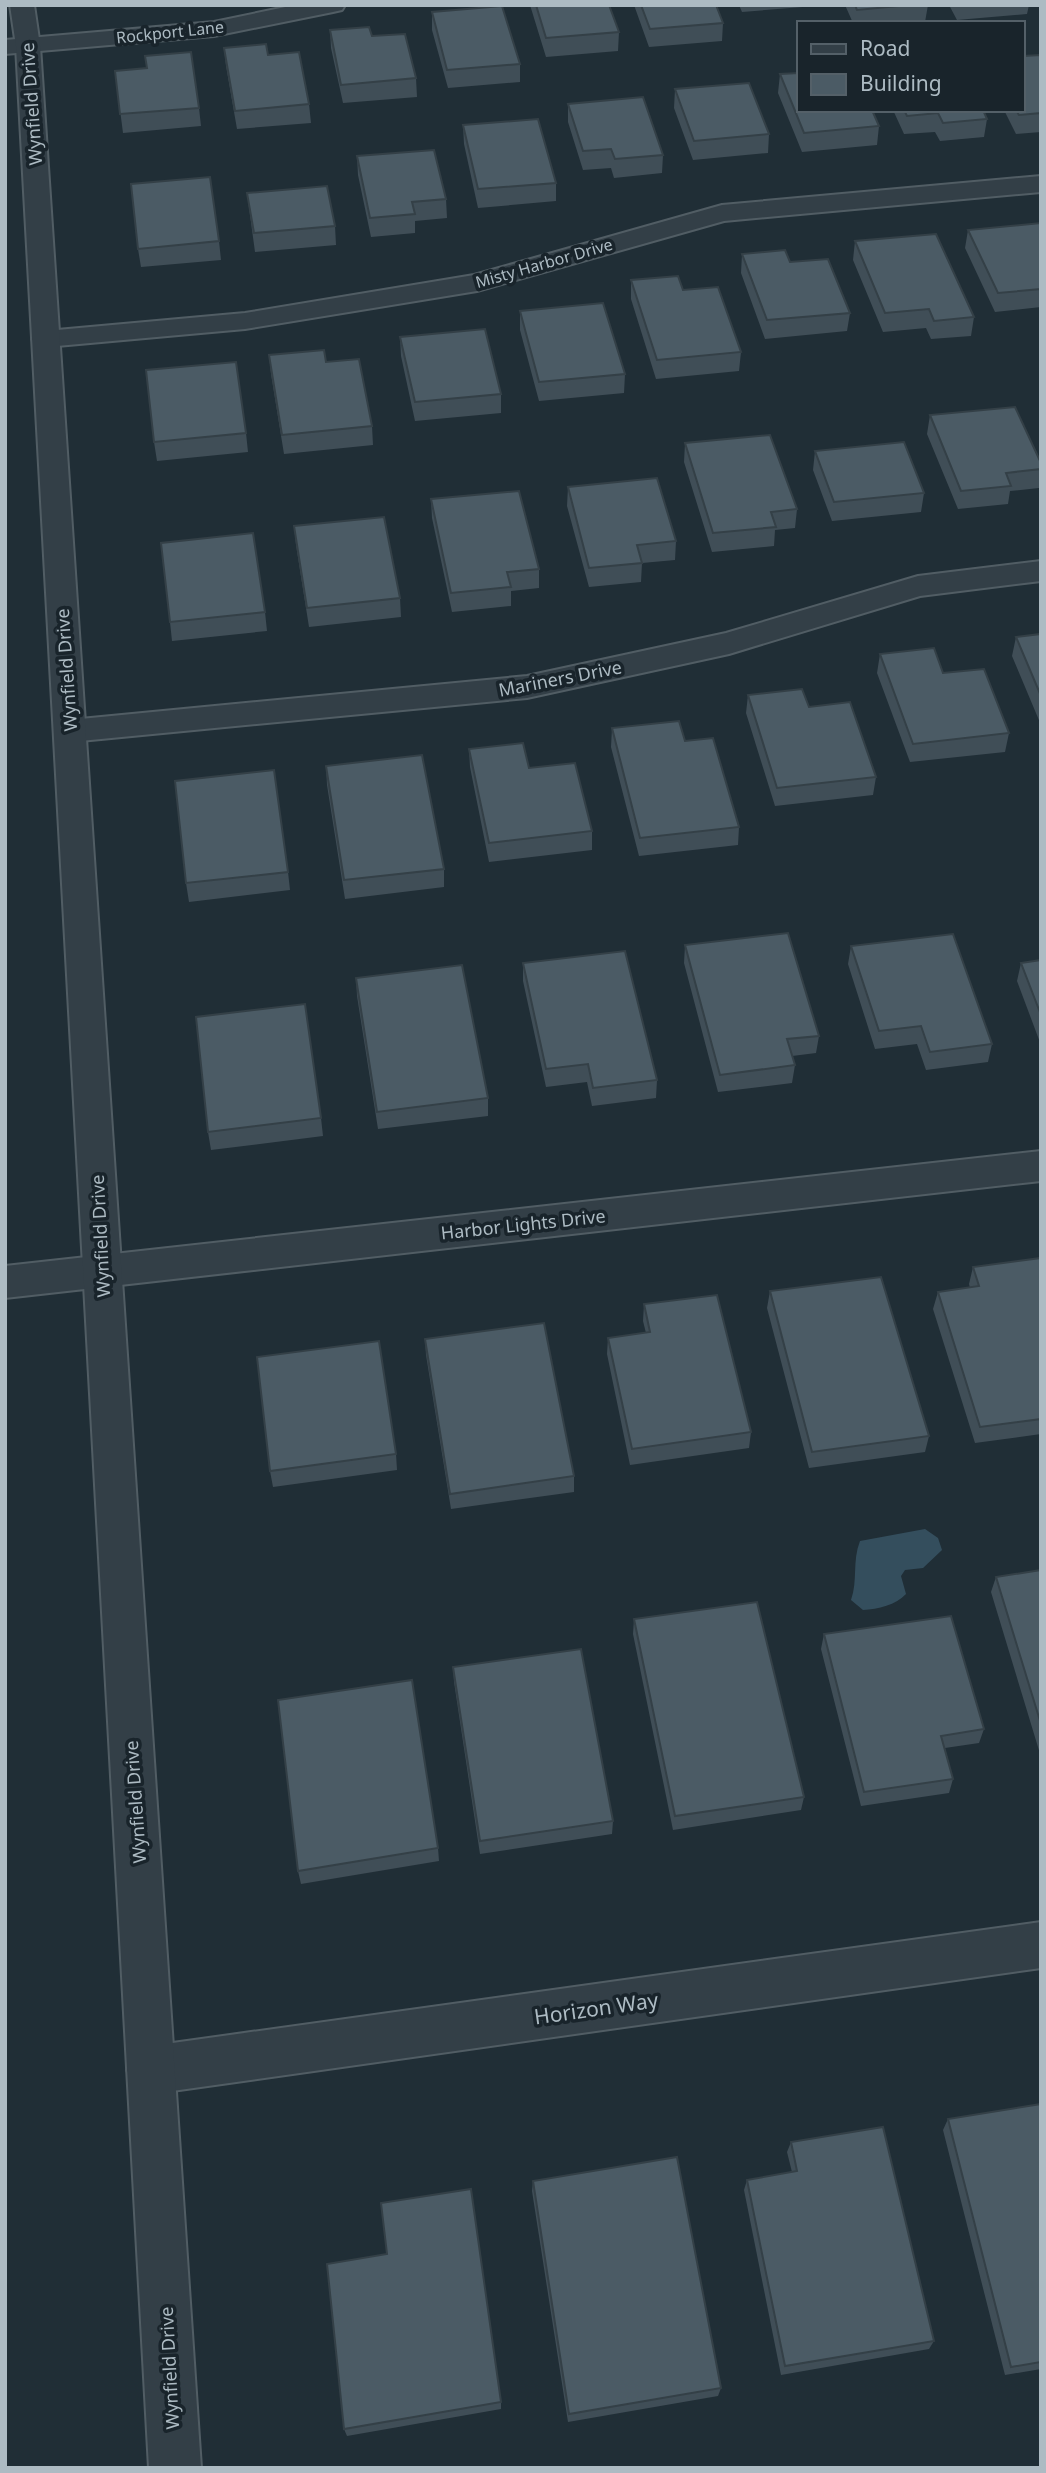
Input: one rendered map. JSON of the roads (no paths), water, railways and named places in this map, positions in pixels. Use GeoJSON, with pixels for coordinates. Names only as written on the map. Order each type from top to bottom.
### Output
{"type":"FeatureCollection","features":[{"type":"Feature","properties":{"kind":"street","name":"Wynfield Drive"},"geometry":{"type":"LineString","coordinates":[[22,5],[16,47],[46,339],[175,2468]]}},
{"type":"Feature","properties":{"kind":"street","name":"Rockport Lane"},"geometry":{"type":"LineString","coordinates":[[16,47],[214,29],[333,5]]}},
{"type":"Feature","properties":{"kind":"street","name":"Misty Harbor Drive"},"geometry":{"type":"LineString","coordinates":[[46,339],[245,321],[477,283],[722,213],[1041,184]]}},
{"type":"Feature","properties":{"kind":"street","name":"Mariners Drive"},"geometry":{"type":"LineString","coordinates":[[70,731],[527,687],[729,643],[918,586],[1041,571]]}},
{"type":"Feature","properties":{"kind":"street","name":"Harbor Lights Drive"},"geometry":{"type":"LineString","coordinates":[[5,1282],[1041,1166]]}},
{"type":"Feature","properties":{"kind":"street","name":"Horizon Way"},"geometry":{"type":"LineString","coordinates":[[151,2070],[1041,1945]]}},
{"type":"Feature","properties":{"kind":"water"},"geometry":{"type":"Polygon","coordinates":[[[925,1529],[938,1538],[942,1550],[923,1568],[905,1570],[901,1576],[906,1594],[902,1598],[892,1604],[863,1610],[851,1600],[860,1541],[925,1529]]]}}]}
